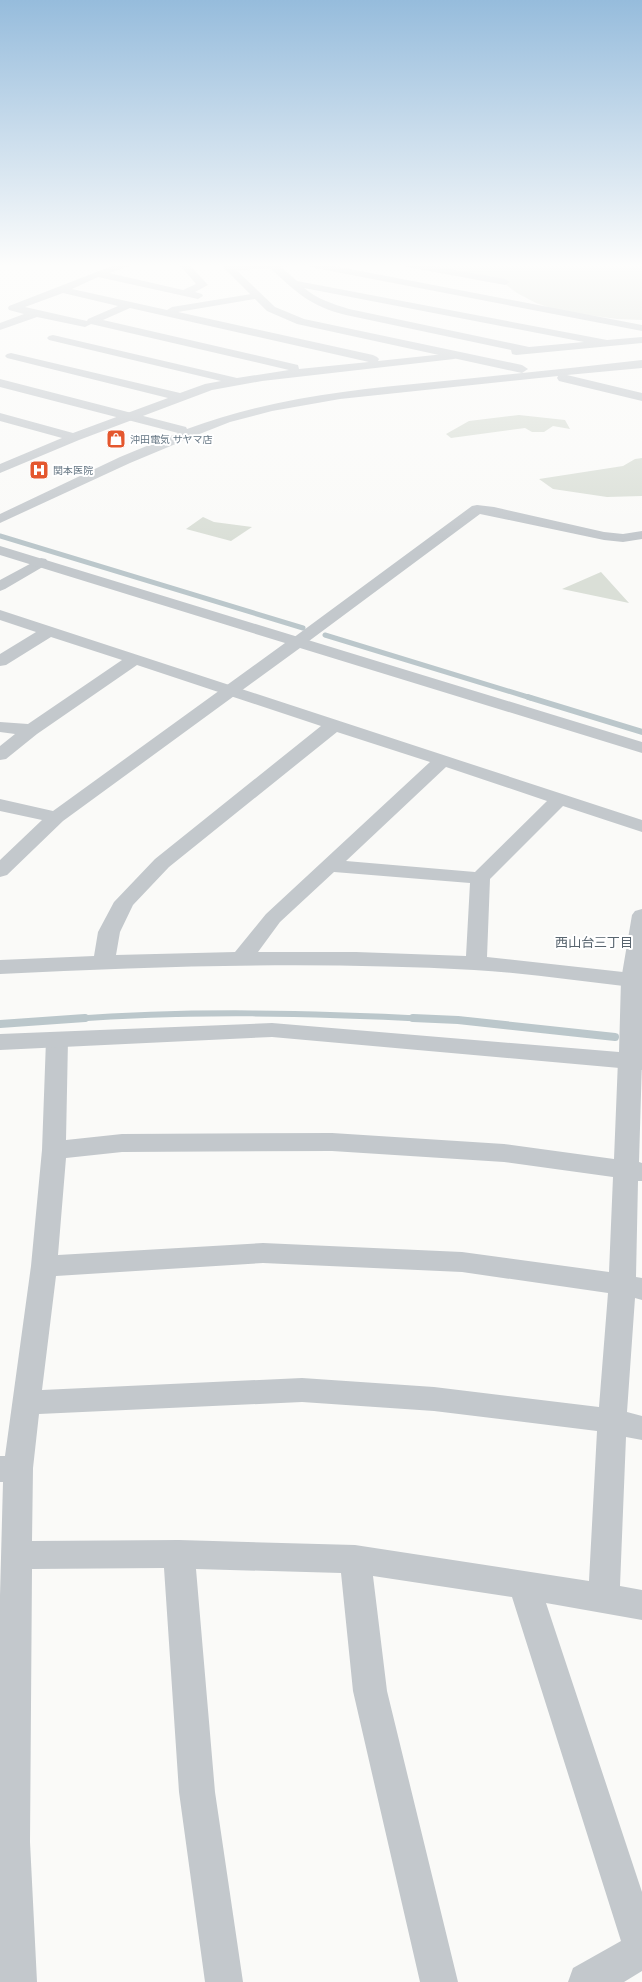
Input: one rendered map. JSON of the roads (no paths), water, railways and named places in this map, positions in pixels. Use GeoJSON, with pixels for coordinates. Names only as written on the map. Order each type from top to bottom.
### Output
{"type":"FeatureCollection","features":[{"type":"Feature","properties":{"kind":"street"},"geometry":{"type":"LineString","coordinates":[[125,356],[239,381]]}},
{"type":"Feature","properties":{"kind":"street"},"geometry":{"type":"LineString","coordinates":[[240,356],[308,372]]}},
{"type":"Feature","properties":{"kind":"street"},"geometry":{"type":"LineString","coordinates":[[363,356],[392,363]]}},
{"type":"Feature","properties":{"kind":"street"},"geometry":{"type":"LineString","coordinates":[[4,464],[210,387],[239,381],[308,372],[450,356]]}},
{"type":"Feature","properties":{"kind":"street"},"geometry":{"type":"LineString","coordinates":[[457,356],[545,374],[642,396]]}},
{"type":"Feature","properties":{"kind":"street"},"geometry":{"type":"LineString","coordinates":[[471,359],[479,356]]}},
{"type":"Feature","properties":{"kind":"street"},"geometry":{"type":"LineString","coordinates":[[5,358],[180,397]]}},
{"type":"Feature","properties":{"kind":"street"},"geometry":{"type":"LineString","coordinates":[[0,511],[181,430],[223,414],[297,396],[333,390],[642,359]]}},
{"type":"Feature","properties":{"kind":"street"},"geometry":{"type":"LineString","coordinates":[[0,519],[178,437],[226,419],[256,411],[340,395],[642,364]]}},
{"type":"Feature","properties":{"kind":"street"},"geometry":{"type":"LineString","coordinates":[[0,383],[181,430]]}},
{"type":"Feature","properties":{"kind":"street"},"geometry":{"type":"LineString","coordinates":[[0,417],[74,437]]}},
{"type":"Feature","properties":{"kind":"street"},"geometry":{"type":"LineString","coordinates":[[0,871],[56,817],[231,691],[477,509],[494,510],[604,536],[623,538],[642,535]]}},
{"type":"Feature","properties":{"kind":"street"},"geometry":{"type":"LineString","coordinates":[[0,550],[642,748]]}},
{"type":"Feature","properties":{"kind":"street"},"geometry":{"type":"LineString","coordinates":[[0,586],[41,562]]}},
{"type":"Feature","properties":{"kind":"street"},"geometry":{"type":"LineString","coordinates":[[0,615],[642,826]]}},
{"type":"Feature","properties":{"kind":"street"},"geometry":{"type":"LineString","coordinates":[[0,662],[50,631]]}},
{"type":"Feature","properties":{"kind":"street"},"geometry":{"type":"LineString","coordinates":[[0,755],[31,730],[135,659]]}},
{"type":"Feature","properties":{"kind":"street"},"geometry":{"type":"LineString","coordinates":[[104,962],[109,932],[124,902],[162,863],[334,725]]}},
{"type":"Feature","properties":{"kind":"street"},"geometry":{"type":"LineString","coordinates":[[0,727],[31,730]]}},
{"type":"Feature","properties":{"kind":"street"},"geometry":{"type":"LineString","coordinates":[[241,958],[273,918],[442,761]]}},
{"type":"Feature","properties":{"kind":"street"},"geometry":{"type":"LineString","coordinates":[[476,963],[480,878],[560,799]]}},
{"type":"Feature","properties":{"kind":"street"},"geometry":{"type":"LineString","coordinates":[[0,805],[56,817]]}},
{"type":"Feature","properties":{"kind":"street"},"geometry":{"type":"LineString","coordinates":[[328,866],[480,878]]}},
{"type":"Feature","properties":{"kind":"street"},"geometry":{"type":"LineString","coordinates":[[604,1598],[612,1420],[632,1286],[636,1061],[632,980],[642,916]]}},
{"type":"Feature","properties":{"kind":"street"},"geometry":{"type":"LineString","coordinates":[[0,967],[241,958],[345,958],[476,963],[632,980]]}},
{"type":"Feature","properties":{"kind":"street"},"geometry":{"type":"LineString","coordinates":[[0,1042],[272,1030],[636,1061]]}},
{"type":"Feature","properties":{"kind":"street"},"geometry":{"type":"LineString","coordinates":[[18,1982],[12,1842],[17,1555],[9,1469],[26,1403],[44,1266],[54,1150],[57,1040]]}},
{"type":"Feature","properties":{"kind":"street"},"geometry":{"type":"LineString","coordinates":[[54,1150],[122,1143],[332,1142],[504,1153],[634,1171]]}},
{"type":"Feature","properties":{"kind":"street"},"geometry":{"type":"LineString","coordinates":[[44,1266],[263,1253],[462,1262],[632,1286]]}},
{"type":"Feature","properties":{"kind":"street"},"geometry":{"type":"LineString","coordinates":[[26,1403],[302,1390],[434,1399],[612,1420],[642,1428]]}},
{"type":"Feature","properties":{"kind":"street"},"geometry":{"type":"LineString","coordinates":[[17,1555],[179,1554],[355,1559],[524,1584],[642,1605]]}},
{"type":"Feature","properties":{"kind":"street"},"geometry":{"type":"LineString","coordinates":[[179,1554],[196,1792],[224,1982]]}},
{"type":"Feature","properties":{"kind":"street"},"geometry":{"type":"LineString","coordinates":[[355,1559],[370,1691],[439,1982]]}},
{"type":"Feature","properties":{"kind":"street"},"geometry":{"type":"LineString","coordinates":[[524,1584],[642,1949],[587,1982]]}},
{"type":"Feature","properties":{"kind":"waterway"},"geometry":{"type":"LineString","coordinates":[[0,536],[303,628]]}},
{"type":"Feature","properties":{"kind":"waterway"},"geometry":{"type":"LineString","coordinates":[[325,635],[531,698]]}},
{"type":"Feature","properties":{"kind":"waterway"},"geometry":{"type":"LineString","coordinates":[[528,697],[642,732]]}},
{"type":"Feature","properties":{"kind":"waterway"},"geometry":{"type":"LineString","coordinates":[[72,1019],[207,1013],[343,1015],[433,1019]]}},
{"type":"Feature","properties":{"kind":"waterway"},"geometry":{"type":"LineString","coordinates":[[0,1024],[85,1018]]}},
{"type":"Feature","properties":{"kind":"waterway"},"geometry":{"type":"LineString","coordinates":[[413,1018],[458,1020],[615,1037]]}},
{"type":"Feature","properties":{"kind":"place","name":"沖田電気 サヤマ店"},"geometry":{"type":"Point","coordinates":[116,439]}},
{"type":"Feature","properties":{"kind":"place","name":"関本医院"},"geometry":{"type":"Point","coordinates":[39,470]}},
{"type":"Feature","properties":{"kind":"district","name":"西山台三丁目"},"geometry":{"type":"Point","coordinates":[594,942]}}]}
